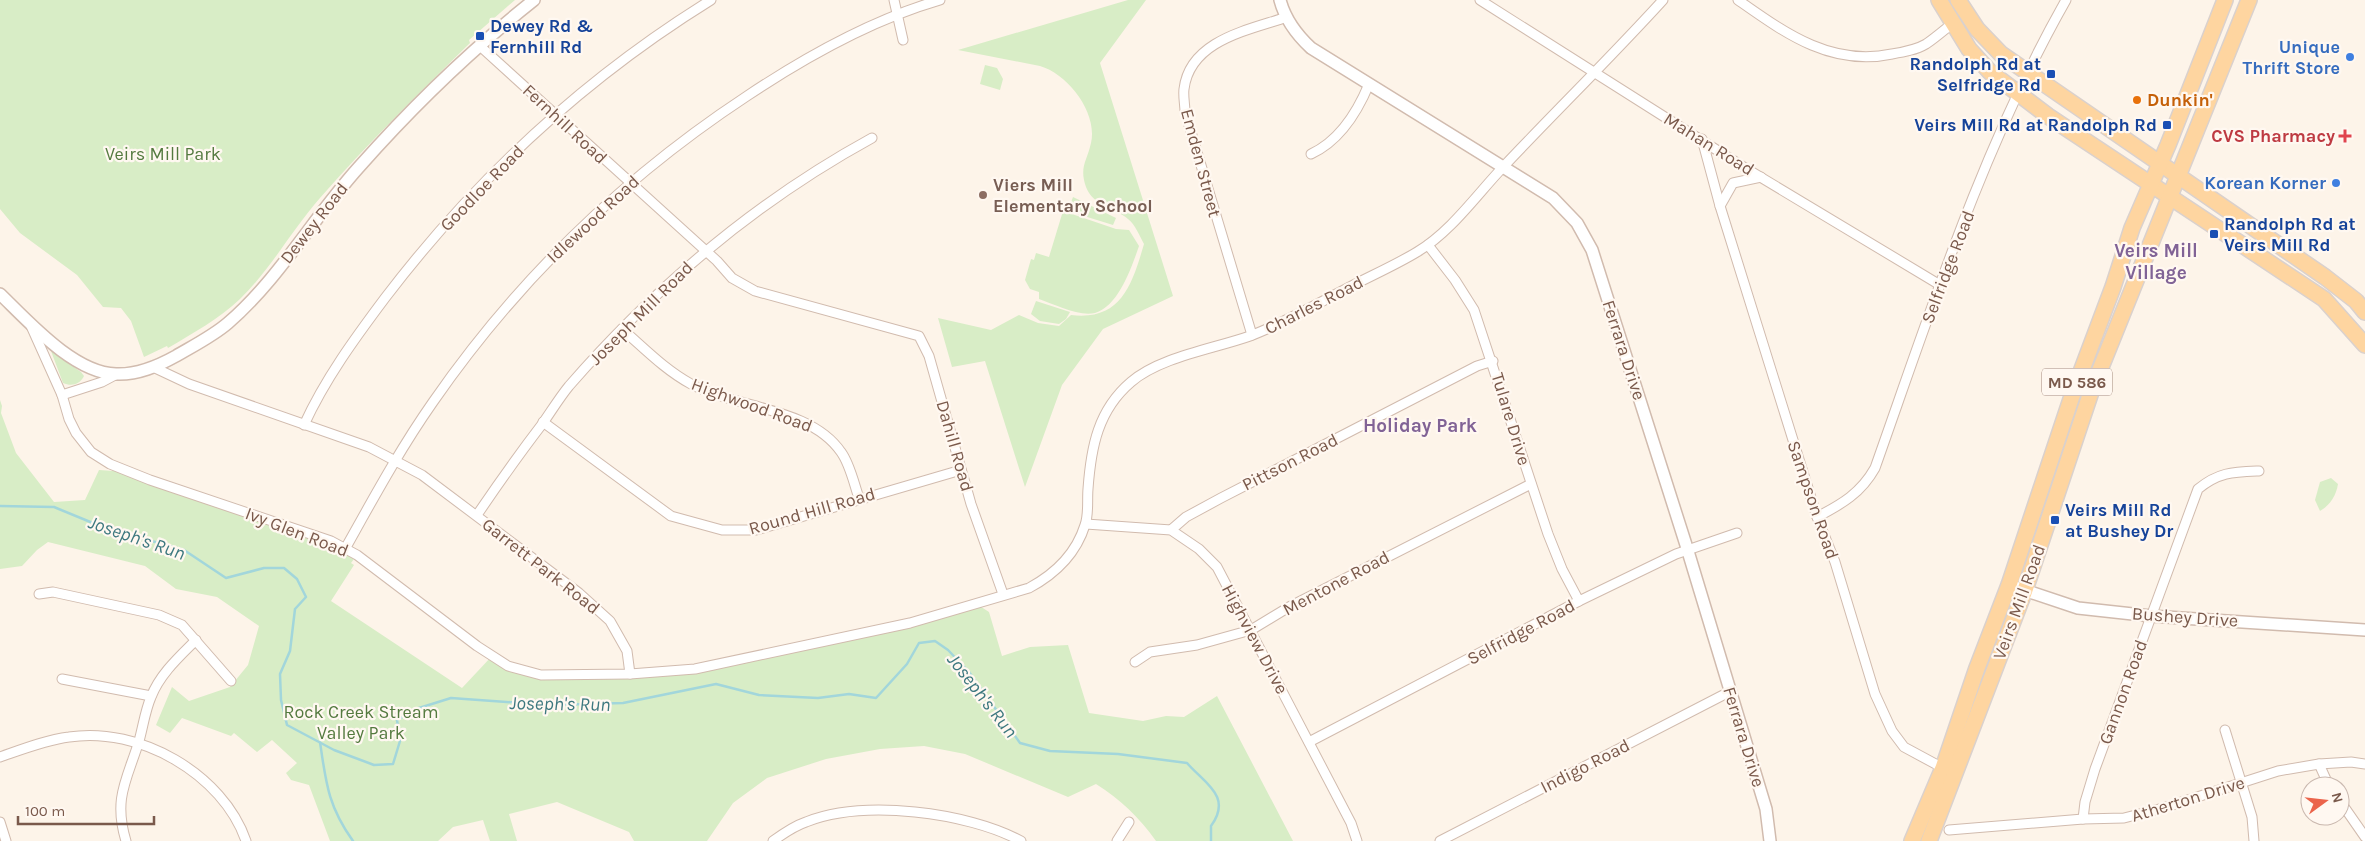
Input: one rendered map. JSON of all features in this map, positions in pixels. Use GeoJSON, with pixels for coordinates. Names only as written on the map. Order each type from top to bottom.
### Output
{"type":"FeatureCollection","features":[{"type":"Feature","properties":{"kind":"main road"},"geometry":{"type":"LineString","coordinates":[[1939,0],[1969,49],[1990,72],[2016,93],[2324,299],[2365,345]]}},
{"type":"Feature","properties":{"kind":"main road"},"geometry":{"type":"LineString","coordinates":[[1958,0],[1977,29],[2001,54],[2178,174],[2325,277],[2356,302],[2365,312]]}},
{"type":"Feature","properties":{"kind":"main road","name":"Veirs Mill Road"},"geometry":{"type":"LineString","coordinates":[[1912,841],[1943,768],[1977,668],[2009,585],[2085,359],[2151,183],[2225,0]]}},
{"type":"Feature","properties":{"kind":"main road","name":"Veirs Mill Road"},"geometry":{"type":"LineString","coordinates":[[1929,841],[2025,590],[2091,392],[2249,0]]}},
{"type":"Feature","properties":{"kind":"street","name":"Dewey Road"},"geometry":{"type":"LineString","coordinates":[[62,395],[102,382],[118,374],[155,368],[226,324],[256,296],[358,168],[429,93],[481,47],[496,30],[534,0]]}},
{"type":"Feature","properties":{"kind":"street","name":"Goodloe Road"},"geometry":{"type":"LineString","coordinates":[[304,425],[316,398],[357,335],[414,259],[472,195],[555,114],[630,54],[712,0]]}},
{"type":"Feature","properties":{"kind":"street"},"geometry":{"type":"LineString","coordinates":[[894,0],[903,40]]}},
{"type":"Feature","properties":{"kind":"street","name":"Idlewood Road"},"geometry":{"type":"LineString","coordinates":[[345,549],[396,459],[432,402],[498,316],[567,241],[629,183],[704,124],[773,79],[836,42],[896,15],[940,0]]}},
{"type":"Feature","properties":{"kind":"street","name":"Ferrara Drive"},"geometry":{"type":"LineString","coordinates":[[1280,0],[1287,17],[1300,37],[1311,48],[1553,198],[1577,223],[1592,250],[1687,548],[1766,809],[1770,841]]}},
{"type":"Feature","properties":{"kind":"street","name":"Charles Road"},"geometry":{"type":"LineString","coordinates":[[1003,594],[1029,588],[1056,570],[1073,551],[1086,524],[1088,487],[1096,431],[1102,415],[1116,396],[1132,380],[1156,367],[1252,336],[1296,315],[1428,245],[1463,211],[1502,167],[1664,0]]}},
{"type":"Feature","properties":{"kind":"street"},"geometry":{"type":"LineString","coordinates":[[1738,0],[1802,42],[1840,54],[1863,58],[1911,50],[1925,45],[1953,23]]}},
{"type":"Feature","properties":{"kind":"street","name":"Selfridge Road"},"geometry":{"type":"LineString","coordinates":[[1817,517],[1848,501],[1866,483],[1875,468],[1940,285],[2016,93],[2066,0]]}},
{"type":"Feature","properties":{"kind":"street","name":"Mahan Road"},"geometry":{"type":"LineString","coordinates":[[1483,1],[1761,177],[1940,285]]}},
{"type":"Feature","properties":{"kind":"street","name":"Emden Street"},"geometry":{"type":"LineString","coordinates":[[1252,336],[1185,112],[1184,88],[1190,69],[1205,51],[1221,40],[1287,17]]}},
{"type":"Feature","properties":{"kind":"street","name":"Fernhill Road"},"geometry":{"type":"LineString","coordinates":[[481,47],[717,261],[732,278],[755,291],[880,325]]}},
{"type":"Feature","properties":{"kind":"street"},"geometry":{"type":"LineString","coordinates":[[1310,154],[1327,147],[1338,137],[1363,98],[1369,84]]}},
{"type":"Feature","properties":{"kind":"street","name":"Joseph Mill Road"},"geometry":{"type":"LineString","coordinates":[[477,515],[568,387],[649,299],[704,250],[821,166],[872,138]]}},
{"type":"Feature","properties":{"kind":"street","name":"Sampson Road"},"geometry":{"type":"LineString","coordinates":[[1702,139],[1720,206],[1817,517],[1835,562],[1875,694],[1892,731],[1904,747],[1943,768]]}},
{"type":"Feature","properties":{"kind":"street"},"geometry":{"type":"LineString","coordinates":[[1720,206],[1733,183],[1761,177]]}},
{"type":"Feature","properties":{"kind":"street","name":"Tulare Drive"},"geometry":{"type":"LineString","coordinates":[[1428,245],[1474,310],[1493,361],[1531,484],[1562,569],[1579,601]]}},
{"type":"Feature","properties":{"kind":"street"},"geometry":{"type":"LineString","coordinates":[[0,294],[29,322],[87,367],[118,374]]}},
{"type":"Feature","properties":{"kind":"street"},"geometry":{"type":"LineString","coordinates":[[29,322],[62,395]]}},
{"type":"Feature","properties":{"kind":"street","name":"Dahill Road"},"geometry":{"type":"LineString","coordinates":[[880,325],[919,336],[930,356],[961,470],[1003,594]]}},
{"type":"Feature","properties":{"kind":"street","name":"Highwood Road"},"geometry":{"type":"LineString","coordinates":[[622,329],[670,371],[692,384],[736,402],[804,421],[820,429],[842,453],[859,498]]}},
{"type":"Feature","properties":{"kind":"street","name":"Pittson Road"},"geometry":{"type":"LineString","coordinates":[[1171,530],[1186,517],[1221,498],[1478,366],[1493,361]]}},
{"type":"Feature","properties":{"kind":"street","name":"Garrett Park Road"},"geometry":{"type":"LineString","coordinates":[[155,368],[189,384],[369,447],[396,459],[422,475],[579,593],[610,621],[627,651],[630,674]]}},
{"type":"Feature","properties":{"kind":"street","name":"Ivy Glen Road"},"geometry":{"type":"LineString","coordinates":[[62,395],[69,420],[76,433],[91,452],[110,464],[150,480],[331,541],[358,555],[477,646],[508,666],[541,675],[630,674]]}},
{"type":"Feature","properties":{"kind":"street","name":"Round Hill Road"},"geometry":{"type":"LineString","coordinates":[[543,422],[671,516],[722,530],[756,530],[859,498],[961,470]]}},
{"type":"Feature","properties":{"kind":"street","name":"Gannon Road"},"geometry":{"type":"LineString","coordinates":[[2083,819],[2085,802],[2095,769],[2198,488],[2210,479],[2227,473],[2259,471]]}},
{"type":"Feature","properties":{"kind":"street","name":"Mentone Road"},"geometry":{"type":"LineString","coordinates":[[1135,662],[1150,652],[1197,645],[1251,630],[1289,607],[1531,484]]}},
{"type":"Feature","properties":{"kind":"street"},"geometry":{"type":"LineString","coordinates":[[1086,524],[1171,530]]}},
{"type":"Feature","properties":{"kind":"street","name":"Highview Drive"},"geometry":{"type":"LineString","coordinates":[[1171,530],[1199,549],[1217,567],[1310,742],[1351,823],[1357,841]]}},
{"type":"Feature","properties":{"kind":"street","name":"Selfridge Road"},"geometry":{"type":"LineString","coordinates":[[1310,742],[1579,601],[1687,548],[1737,533]]}},
{"type":"Feature","properties":{"kind":"street","name":"Bushey Drive"},"geometry":{"type":"LineString","coordinates":[[2009,585],[2078,608],[2151,616],[2365,630]]}},
{"type":"Feature","properties":{"kind":"street"},"geometry":{"type":"LineString","coordinates":[[39,594],[53,592],[159,615],[182,625],[231,681]]}},
{"type":"Feature","properties":{"kind":"street"},"geometry":{"type":"LineString","coordinates":[[630,674],[695,669],[772,654],[910,623],[1003,594]]}},
{"type":"Feature","properties":{"kind":"street"},"geometry":{"type":"LineString","coordinates":[[126,841],[119,807],[124,782],[151,696],[171,665],[196,640]]}},
{"type":"Feature","properties":{"kind":"street"},"geometry":{"type":"LineString","coordinates":[[62,679],[151,696]]}},
{"type":"Feature","properties":{"kind":"street","name":"Indigo Road"},"geometry":{"type":"LineString","coordinates":[[1440,841],[1730,691]]}},
{"type":"Feature","properties":{"kind":"street"},"geometry":{"type":"LineString","coordinates":[[2225,730],[2252,817],[2254,841]]}},
{"type":"Feature","properties":{"kind":"street"},"geometry":{"type":"LineString","coordinates":[[0,757],[70,736],[95,735],[138,741],[183,764],[205,781],[232,814],[246,841]]}},
{"type":"Feature","properties":{"kind":"street","name":"Atherton Drive"},"geometry":{"type":"LineString","coordinates":[[1950,830],[2083,819],[2124,818],[2163,808],[2278,771],[2319,764],[2351,762],[2365,764]]}},
{"type":"Feature","properties":{"kind":"street"},"geometry":{"type":"LineString","coordinates":[[2319,764],[2324,776]]}},
{"type":"Feature","properties":{"kind":"street"},"geometry":{"type":"LineString","coordinates":[[773,841],[791,828],[808,821],[859,812],[895,811],[944,817],[979,825],[1021,841]]}},
{"type":"Feature","properties":{"kind":"street"},"geometry":{"type":"LineString","coordinates":[[2350,815],[2365,837]]}},
{"type":"Feature","properties":{"kind":"street"},"geometry":{"type":"LineString","coordinates":[[0,822],[6,841]]}},
{"type":"Feature","properties":{"kind":"street"},"geometry":{"type":"LineString","coordinates":[[1117,841],[1129,822]]}},
{"type":"Feature","properties":{"kind":"green space","name":"Veirs Mill Park"},"geometry":{"type":"Polygon","coordinates":[[[0,0],[515,0],[469,40],[470,43],[356,158],[320,198],[262,275],[240,299],[215,319],[187,337],[168,348],[167,346],[144,357],[131,321],[121,308],[103,307],[77,275],[20,233],[0,209],[0,0]]]}},
{"type":"Feature","properties":{"kind":"green space"},"geometry":{"type":"Polygon","coordinates":[[[1128,0],[1146,0],[1100,63],[1173,296],[1103,329],[1062,385],[1025,487],[985,361],[952,367],[938,318],[991,330],[1019,315],[1038,323],[1059,326],[1071,315],[1088,315],[1102,312],[1113,306],[1129,286],[1144,244],[1131,221],[1099,202],[1089,193],[1086,187],[1083,169],[1091,143],[1092,131],[1090,119],[1085,108],[1079,96],[1070,86],[1051,70],[1040,66],[958,50],[1128,0]]]}},
{"type":"Feature","properties":{"kind":"green space"},"geometry":{"type":"Polygon","coordinates":[[[985,65],[997,68],[1003,79],[1000,90],[980,84],[985,65]]]}},
{"type":"Feature","properties":{"kind":"green space"},"geometry":{"type":"Polygon","coordinates":[[[1073,197],[1116,218],[1113,225],[1068,211],[1073,197]]]}},
{"type":"Feature","properties":{"kind":"green space"},"geometry":{"type":"Polygon","coordinates":[[[1063,211],[1116,229],[1129,230],[1139,246],[1118,294],[1103,309],[1095,313],[1074,312],[1039,299],[1039,292],[1030,289],[1025,280],[1031,259],[1034,260],[1036,253],[1049,257],[1063,211]]]}},
{"type":"Feature","properties":{"kind":"green space"},"geometry":{"type":"Polygon","coordinates":[[[1036,301],[1070,312],[1066,319],[1059,324],[1040,321],[1031,314],[1036,301]]]}},
{"type":"Feature","properties":{"kind":"green space"},"geometry":{"type":"Polygon","coordinates":[[[51,351],[81,372],[84,376],[80,381],[73,385],[63,383],[51,351]]]}},
{"type":"Feature","properties":{"kind":"green space","name":"Rock Creek Stream Valley Park"},"geometry":{"type":"Polygon","coordinates":[[[0,400],[2,406],[1,413],[16,453],[54,502],[85,500],[99,470],[128,472],[357,555],[351,563],[354,565],[331,601],[462,688],[492,656],[541,675],[695,669],[975,603],[989,612],[1002,656],[1030,647],[1068,645],[1089,713],[1143,721],[1166,716],[1184,717],[1217,696],[1293,841],[1156,841],[1129,810],[1114,796],[1096,784],[1068,797],[965,754],[924,746],[880,749],[826,759],[767,778],[733,803],[707,841],[634,841],[629,832],[557,802],[509,814],[517,841],[490,841],[483,820],[453,827],[438,841],[330,841],[309,785],[291,780],[286,773],[297,763],[272,740],[257,752],[234,733],[231,736],[182,718],[170,733],[156,725],[172,687],[189,701],[230,687],[248,665],[259,626],[217,597],[176,589],[145,566],[48,542],[37,550],[22,566],[0,569],[0,400]]]}},
{"type":"Feature","properties":{"kind":"green space"},"geometry":{"type":"Polygon","coordinates":[[[2331,478],[2338,484],[2336,492],[2330,503],[2320,511],[2315,500],[2320,482],[2331,478]]]}},
{"type":"Feature","properties":{"kind":"waterway","name":"Joseph's Run"},"geometry":{"type":"LineString","coordinates":[[0,506],[54,507],[105,528],[184,550],[226,578],[264,568],[284,568],[297,579],[306,597],[295,609],[290,651],[280,674],[281,700],[287,725],[334,750],[374,765],[393,764],[400,741],[397,720],[419,708],[451,698],[551,705],[623,703],[716,684],[759,695],[818,698],[849,694],[876,698],[907,664],[919,643],[935,641],[948,650],[969,672],[1020,743],[1050,751],[1118,754],[1187,763],[1208,784],[1218,798],[1217,816],[1211,826],[1211,841]]}},
{"type":"Feature","properties":{"kind":"waterway"},"geometry":{"type":"LineString","coordinates":[[320,742],[329,794],[338,817],[353,841]]}},
{"type":"Feature","properties":{"kind":"place","name":"Dewey Rd & Fernhill Rd"},"geometry":{"type":"Point","coordinates":[480,36]}},
{"type":"Feature","properties":{"kind":"place","name":"Unique Thrift Store"},"geometry":{"type":"Point","coordinates":[2350,57]}},
{"type":"Feature","properties":{"kind":"place","name":"Randolph Rd at Selfridge Rd"},"geometry":{"type":"Point","coordinates":[2051,74]}},
{"type":"Feature","properties":{"kind":"place","name":"Dunkin'"},"geometry":{"type":"Point","coordinates":[2137,100]}},
{"type":"Feature","properties":{"kind":"place","name":"Veirs Mill Rd at Randolph Rd"},"geometry":{"type":"Point","coordinates":[2167,125]}},
{"type":"Feature","properties":{"kind":"place","name":"CVS Pharmacy"},"geometry":{"type":"Point","coordinates":[2345,136]}},
{"type":"Feature","properties":{"kind":"place","name":"Korean Korner"},"geometry":{"type":"Point","coordinates":[2336,183]}},
{"type":"Feature","properties":{"kind":"place","name":"Viers Mill Elementary School"},"geometry":{"type":"Point","coordinates":[983,195]}},
{"type":"Feature","properties":{"kind":"place","name":"Randolph Rd at Veirs Mill Rd"},"geometry":{"type":"Point","coordinates":[2214,234]}},
{"type":"Feature","properties":{"kind":"place","name":"Veirs Mill Rd at Bushey Dr"},"geometry":{"type":"Point","coordinates":[2055,520]}},
{"type":"Feature","properties":{"kind":"district","name":"Veirs Mill Village"},"geometry":{"type":"Point","coordinates":[2156,261]}},
{"type":"Feature","properties":{"kind":"district","name":"Holiday Park"},"geometry":{"type":"Point","coordinates":[1420,425]}}]}
